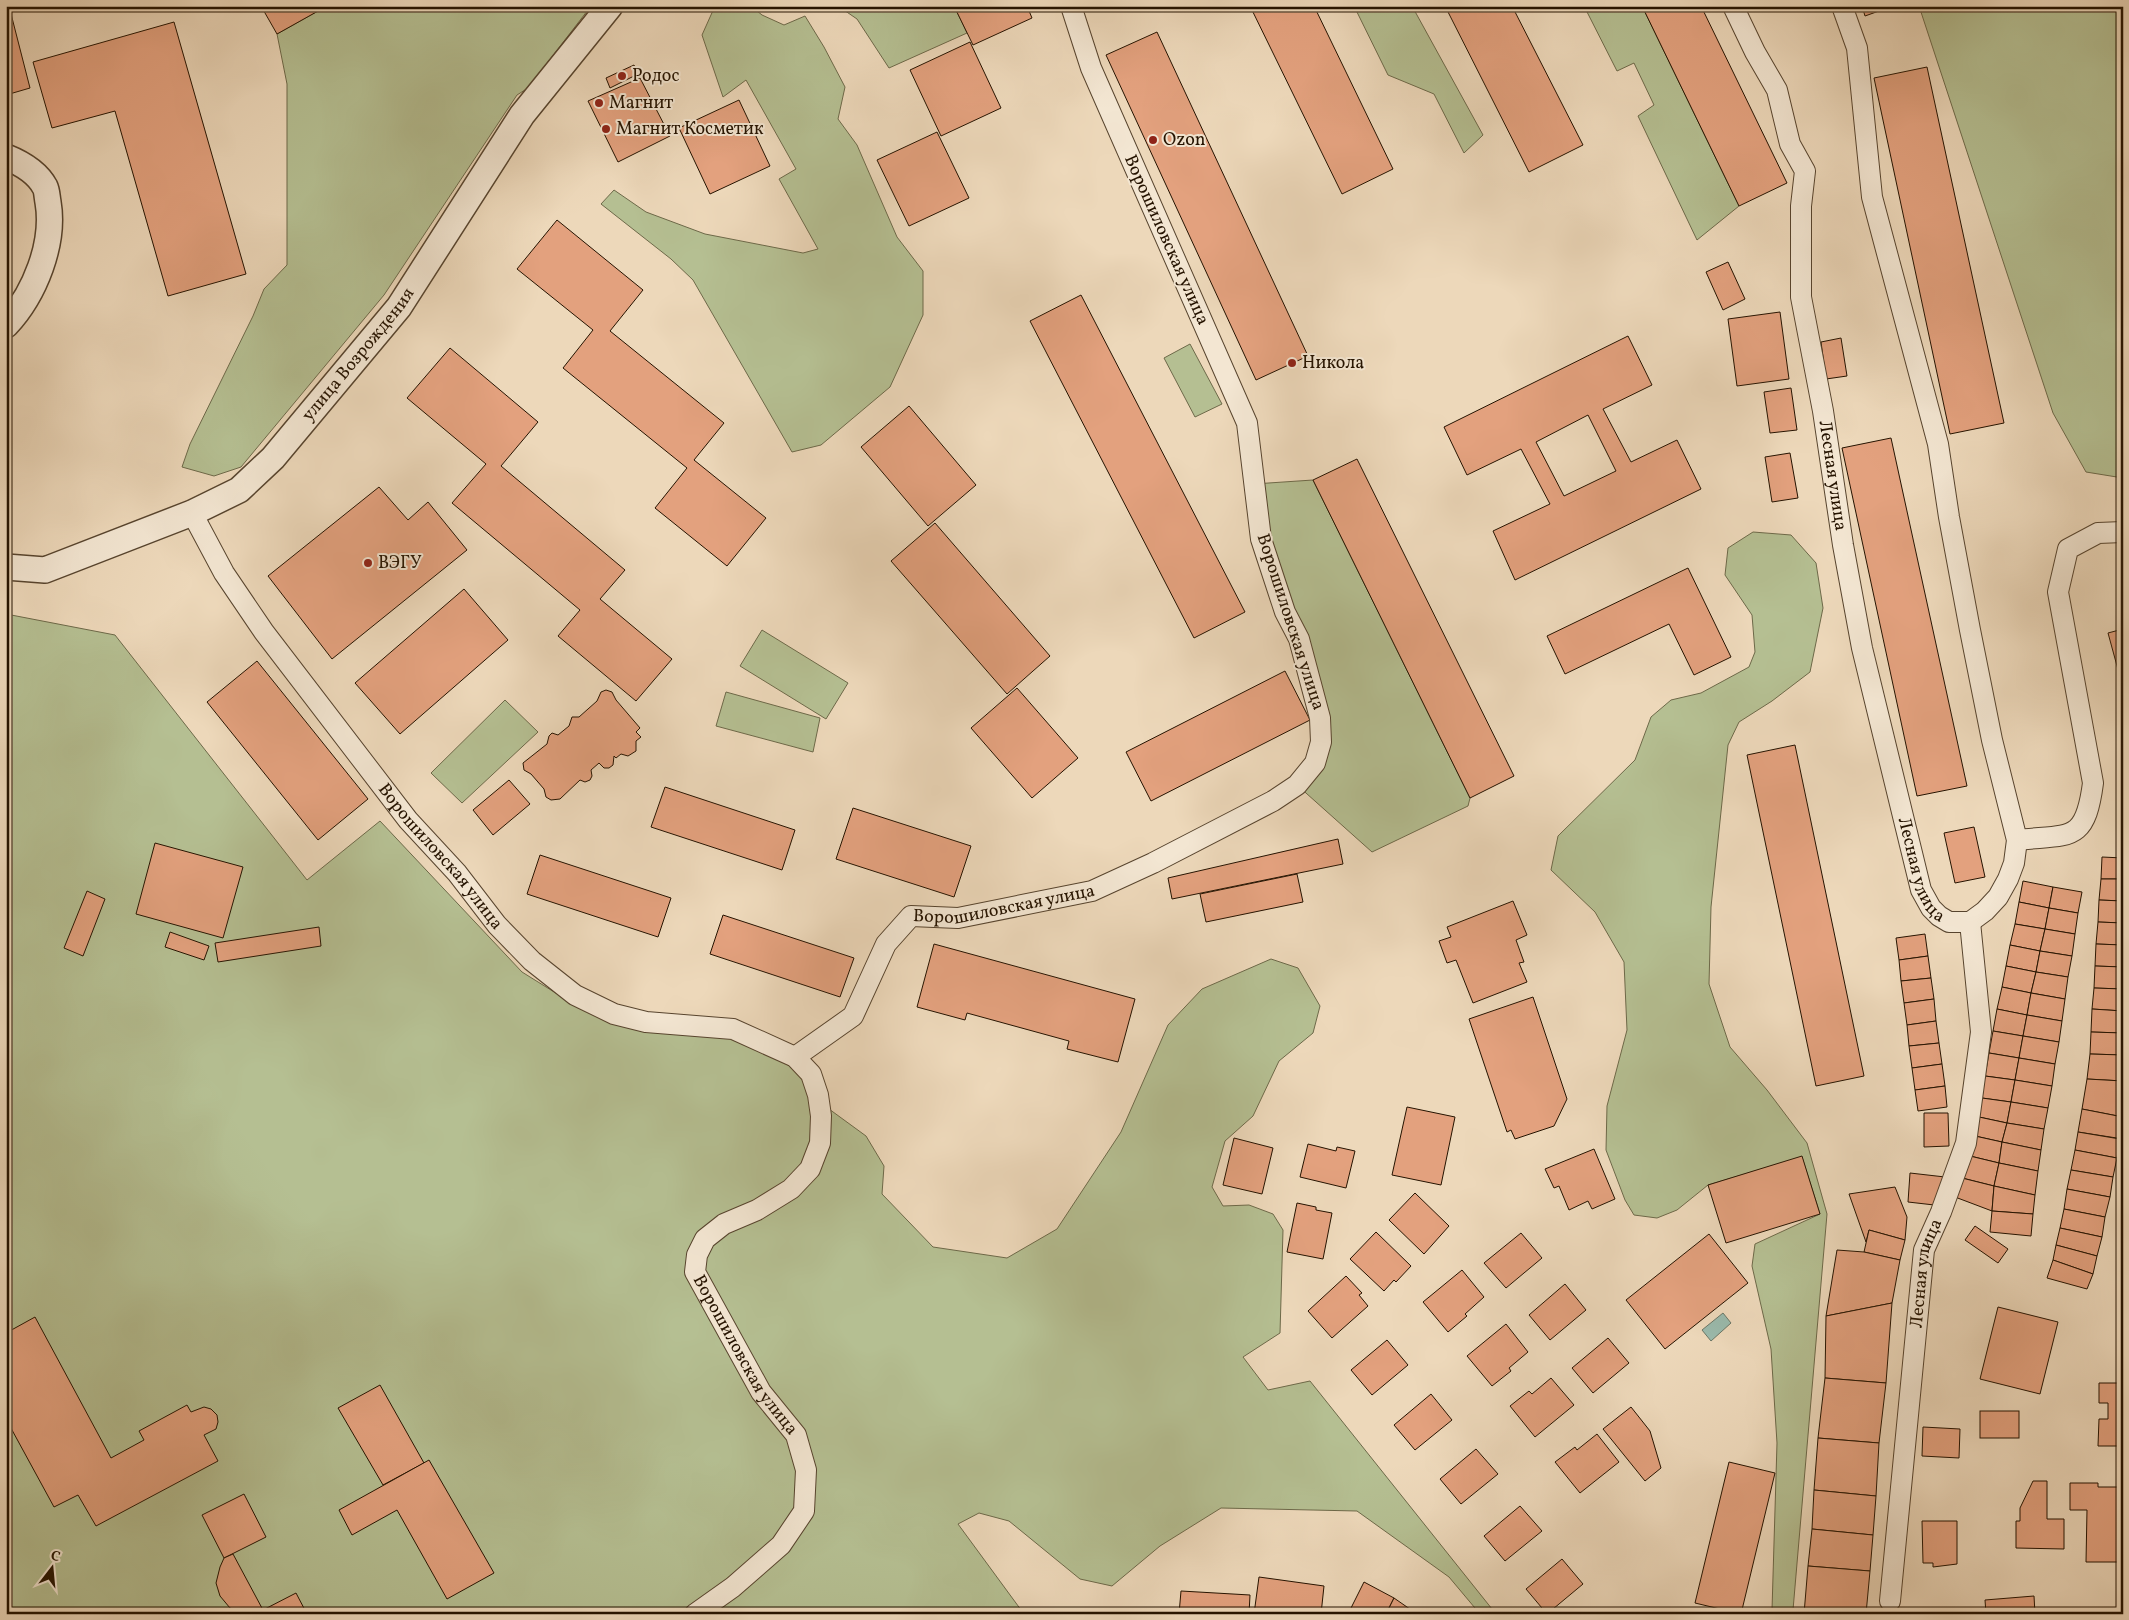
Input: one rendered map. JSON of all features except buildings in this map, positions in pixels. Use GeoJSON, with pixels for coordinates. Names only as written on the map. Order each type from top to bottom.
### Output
{"type":"FeatureCollection","features":[{"type":"Feature","properties":{"kind":"street","name":"улица Возрождения"},"geometry":{"type":"LineString","coordinates":[[6,567],[45,570],[192,512],[239,490],[273,458],[399,307],[522,115],[610,6]]}},
{"type":"Feature","properties":{"kind":"street","name":"Ворошиловская улица"},"geometry":{"type":"LineString","coordinates":[[795,1057],[853,1016],[886,944],[911,916],[958,918],[1092,891],[1153,863],[1274,801],[1297,784],[1315,763],[1321,742],[1320,718],[1299,640],[1285,612],[1261,539],[1247,423],[1091,68],[1071,6]]}},
{"type":"Feature","properties":{"kind":"street","name":"Лесная улица"},"geometry":{"type":"LineString","coordinates":[[1733,6],[1755,52],[1777,90],[1790,144],[1805,172],[1800,206],[1801,297],[1823,411],[1843,545],[1862,648],[1921,890],[1931,908],[1939,916],[1949,922],[1970,922],[1985,911],[2002,891],[2014,863],[2017,840],[1992,740],[1972,640],[1949,517],[1938,444],[1872,197],[1857,48],[1842,6]]}},
{"type":"Feature","properties":{"kind":"street"},"geometry":{"type":"LineString","coordinates":[[6,156],[26,166],[45,187],[50,216],[47,246],[32,288],[6,325]]}},
{"type":"Feature","properties":{"kind":"street","name":"Ворошиловская улица"},"geometry":{"type":"LineString","coordinates":[[192,512],[224,573],[264,632],[408,820],[457,874],[497,926],[532,961],[576,994],[614,1014],[646,1022],[733,1029],[795,1057],[811,1074],[818,1095],[821,1116],[820,1143],[810,1168],[791,1189],[757,1210],[724,1224],[705,1239],[697,1255],[695,1272],[761,1392],[796,1435],[806,1470],[804,1510],[781,1545],[733,1586],[696,1614]]}},
{"type":"Feature","properties":{"kind":"street"},"geometry":{"type":"LineString","coordinates":[[2017,840],[2074,833],[2089,812],[2093,783],[2058,592],[2068,549],[2098,533],[2123,532]]}},
{"type":"Feature","properties":{"kind":"street","name":"Лесная улица"},"geometry":{"type":"LineString","coordinates":[[1890,1601],[1924,1250],[1941,1212],[1966,1143],[1981,1032],[1970,922]]}},
{"type":"Feature","properties":{"kind":"green space"},"geometry":{"type":"Polygon","coordinates":[[[327,6],[591,6],[528,88],[517,95],[384,295],[241,467],[214,476],[182,467],[190,444],[253,316],[264,289],[287,265],[287,84],[277,34],[327,6]]]}},
{"type":"Feature","properties":{"kind":"green space"},"geometry":{"type":"Polygon","coordinates":[[[715,6],[751,6],[762,15],[784,25],[805,16],[845,87],[838,119],[857,145],[897,237],[923,271],[923,315],[890,387],[821,445],[792,452],[693,280],[671,259],[601,204],[614,190],[646,212],[705,234],[803,253],[818,249],[779,179],[796,169],[746,80],[723,97],[702,35],[715,6]]]}},
{"type":"Feature","properties":{"kind":"green space"},"geometry":{"type":"Polygon","coordinates":[[[838,6],[954,6],[967,33],[889,68],[857,19],[838,6]]]}},
{"type":"Feature","properties":{"kind":"green space"},"geometry":{"type":"Polygon","coordinates":[[[1354,6],[1412,6],[1483,135],[1464,153],[1434,94],[1388,75],[1354,6]]]}},
{"type":"Feature","properties":{"kind":"green space"},"geometry":{"type":"Polygon","coordinates":[[[1584,6],[1642,6],[1739,206],[1697,240],[1638,116],[1654,105],[1634,63],[1617,71],[1584,6]]]}},
{"type":"Feature","properties":{"kind":"green space"},"geometry":{"type":"Polygon","coordinates":[[[1919,6],[2123,6],[2123,478],[2086,472],[2053,413],[1919,6]]]}},
{"type":"Feature","properties":{"kind":"green space"},"geometry":{"type":"Polygon","coordinates":[[[1190,344],[1222,404],[1195,417],[1164,358],[1190,344]]]}},
{"type":"Feature","properties":{"kind":"green space"},"geometry":{"type":"Polygon","coordinates":[[[1313,480],[1470,798],[1468,806],[1372,852],[1297,785],[1321,742],[1254,484],[1313,480]]]}},
{"type":"Feature","properties":{"kind":"green space"},"geometry":{"type":"Polygon","coordinates":[[[1753,532],[1791,535],[1816,563],[1823,608],[1810,672],[1772,701],[1739,722],[1728,745],[1711,907],[1709,984],[1730,1047],[1767,1090],[1807,1143],[1827,1214],[1793,1610],[1835,1614],[1775,1614],[1772,1610],[1777,1443],[1771,1349],[1752,1266],[1755,1244],[1820,1214],[1802,1157],[1708,1185],[1677,1210],[1657,1218],[1634,1215],[1625,1200],[1606,1150],[1607,1106],[1627,1030],[1624,962],[1595,912],[1551,870],[1558,836],[1635,760],[1651,717],[1671,700],[1701,693],[1749,667],[1755,652],[1752,615],[1725,575],[1728,548],[1753,532]]]}},
{"type":"Feature","properties":{"kind":"green space"},"geometry":{"type":"Polygon","coordinates":[[[6,614],[115,635],[307,880],[380,821],[522,972],[575,1005],[691,1027],[809,1061],[829,1109],[866,1136],[884,1166],[882,1194],[933,1247],[1007,1258],[1057,1229],[1121,1132],[1168,1025],[1202,989],[1271,959],[1298,968],[1320,1006],[1313,1033],[1279,1061],[1253,1116],[1225,1141],[1212,1187],[1223,1206],[1249,1205],[1273,1214],[1283,1230],[1280,1333],[1243,1357],[1268,1390],[1310,1381],[1496,1614],[1480,1614],[1449,1577],[1357,1511],[1221,1508],[1160,1546],[1112,1586],[1080,1579],[1009,1521],[979,1513],[958,1524],[1024,1614],[6,1614],[6,614]]]}},
{"type":"Feature","properties":{"kind":"green space"},"geometry":{"type":"Polygon","coordinates":[[[762,630],[848,683],[826,719],[740,666],[762,630]]]}},
{"type":"Feature","properties":{"kind":"green space"},"geometry":{"type":"Polygon","coordinates":[[[726,692],[820,718],[813,752],[716,726],[726,692]]]}},
{"type":"Feature","properties":{"kind":"green space"},"geometry":{"type":"Polygon","coordinates":[[[505,700],[538,732],[462,803],[431,773],[505,700]]]}},
{"type":"Feature","properties":{"kind":"shaded area"},"geometry":{"type":"Polygon","coordinates":[[[1723,1313],[1731,1323],[1711,1341],[1702,1330],[1723,1313]]]}},
{"type":"Feature","properties":{"kind":"place","name":"Родос"},"geometry":{"type":"Point","coordinates":[622,76]}},
{"type":"Feature","properties":{"kind":"place","name":"Магнит"},"geometry":{"type":"Point","coordinates":[599,103]}},
{"type":"Feature","properties":{"kind":"place","name":"Магнит Косметик"},"geometry":{"type":"Point","coordinates":[606,129]}},
{"type":"Feature","properties":{"kind":"place","name":"Ozon"},"geometry":{"type":"Point","coordinates":[1153,140]}},
{"type":"Feature","properties":{"kind":"place","name":"Никола"},"geometry":{"type":"Point","coordinates":[1292,363]}},
{"type":"Feature","properties":{"kind":"place","name":"ВЭГУ"},"geometry":{"type":"Point","coordinates":[368,563]}}]}
